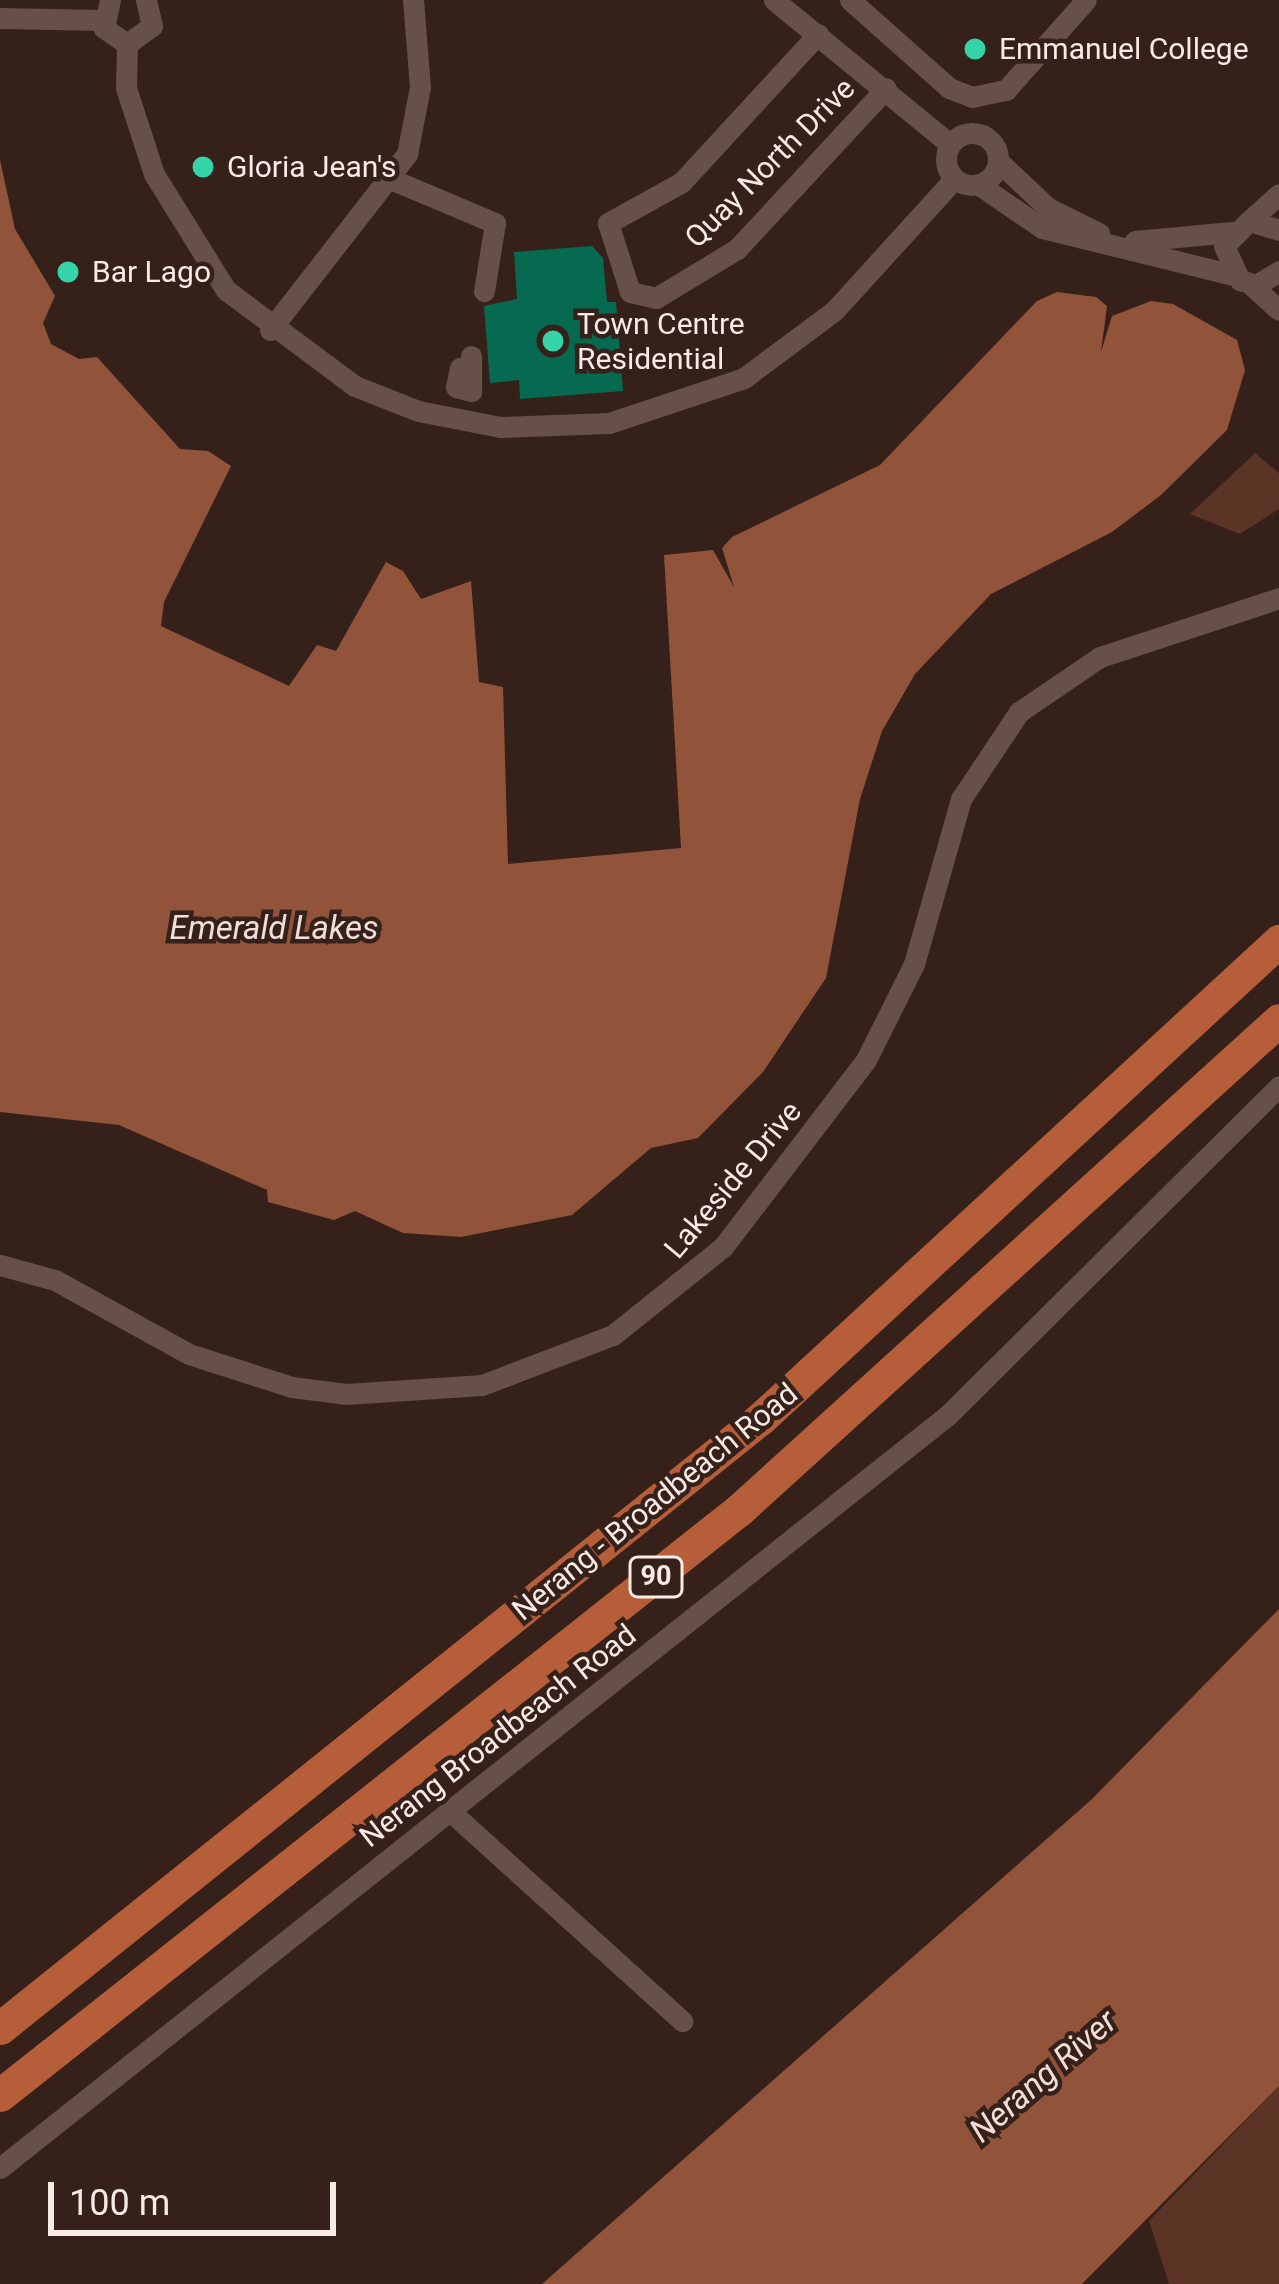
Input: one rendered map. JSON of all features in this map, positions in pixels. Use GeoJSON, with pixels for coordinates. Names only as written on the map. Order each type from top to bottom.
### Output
{"type":"FeatureCollection","features":[{"type":"Feature","properties":{"kind":"main road","name":"Nerang - Broadbeach Road"},"geometry":{"type":"LineString","coordinates":[[0,2028],[760,1419],[1279,940]]}},
{"type":"Feature","properties":{"kind":"main road","name":"Nerang - Broadbeach Road"},"geometry":{"type":"LineString","coordinates":[[0,2096],[758,1495],[1279,1020]]}},
{"type":"Feature","properties":{"kind":"street"},"geometry":{"type":"LineString","coordinates":[[127,44],[152,26],[146,0]]}},
{"type":"Feature","properties":{"kind":"street"},"geometry":{"type":"LineString","coordinates":[[270,330],[393,180],[415,127],[420,87],[413,0]]}},
{"type":"Feature","properties":{"kind":"street"},"geometry":{"type":"LineString","coordinates":[[774,0],[950,144]]}},
{"type":"Feature","properties":{"kind":"street"},"geometry":{"type":"LineString","coordinates":[[850,0],[949,88],[972,97],[1006,90],[1074,4]]}},
{"type":"Feature","properties":{"kind":"street"},"geometry":{"type":"LineString","coordinates":[[0,18],[106,10],[109,35],[127,44]]}},
{"type":"Feature","properties":{"kind":"street","name":"Quay North Drive"},"geometry":{"type":"LineString","coordinates":[[818,34],[682,182],[608,223],[630,292],[640,298],[697,278],[736,249],[886,88]]}},
{"type":"Feature","properties":{"kind":"street"},"geometry":{"type":"LineString","coordinates":[[127,44],[126,88],[154,174],[226,290],[270,330],[356,386],[458,419],[500,427],[609,423],[744,378],[834,311],[954,178]]}},
{"type":"Feature","properties":{"kind":"street"},"geometry":{"type":"LineString","coordinates":[[950,144],[978,134],[991,141],[998,161],[1048,208],[1111,236],[1162,242],[1241,226],[1279,230]]}},
{"type":"Feature","properties":{"kind":"street"},"geometry":{"type":"LineString","coordinates":[[950,144],[946,165],[954,178],[978,184],[1042,228],[1241,279],[1279,271]]}},
{"type":"Feature","properties":{"kind":"street"},"geometry":{"type":"LineString","coordinates":[[978,184],[998,161]]}},
{"type":"Feature","properties":{"kind":"street"},"geometry":{"type":"LineString","coordinates":[[393,180],[495,223],[484,291]]}},
{"type":"Feature","properties":{"kind":"street"},"geometry":{"type":"LineString","coordinates":[[1279,194],[1224,246],[1241,279],[1279,310]]}},
{"type":"Feature","properties":{"kind":"street"},"geometry":{"type":"LineString","coordinates":[[458,419],[467,371]]}},
{"type":"Feature","properties":{"kind":"street","name":"Lakeside Drive"},"geometry":{"type":"LineString","coordinates":[[0,1265],[55,1280],[227,1369],[346,1394],[482,1385],[613,1335],[723,1247],[866,1060],[914,964],[961,799],[1019,712],[1100,657],[1279,598]]}},
{"type":"Feature","properties":{"kind":"street","name":"Nerang Broadbeach Road"},"geometry":{"type":"LineString","coordinates":[[0,2168],[948,1414],[1279,1086]]}},
{"type":"Feature","properties":{"kind":"street"},"geometry":{"type":"LineString","coordinates":[[451,1812],[682,2021]]}},
{"type":"Feature","properties":{"kind":"shaded area"},"geometry":{"type":"Polygon","coordinates":[[[1255,453],[1279,473],[1279,509],[1240,534],[1190,514],[1255,453]]]}},
{"type":"Feature","properties":{"kind":"shaded area"},"geometry":{"type":"Polygon","coordinates":[[[1279,2086],[1279,2284],[1169,2284],[1149,2221],[1279,2086]]]}},
{"type":"Feature","properties":{"kind":"water","name":"Emerald Lakes"},"geometry":{"type":"Polygon","coordinates":[[[0,160],[15,229],[55,296],[43,323],[51,344],[79,359],[97,357],[180,449],[208,451],[231,466],[164,602],[161,626],[289,686],[317,645],[336,651],[386,562],[403,571],[421,599],[471,581],[479,682],[503,687],[508,864],[681,848],[664,555],[713,550],[734,587],[722,548],[732,537],[880,465],[1037,301],[1057,292],[1096,297],[1107,306],[1101,352],[1112,316],[1151,301],[1173,304],[1237,340],[1245,370],[1227,430],[1161,495],[1112,532],[991,594],[915,674],[882,731],[860,799],[826,978],[763,1072],[698,1138],[651,1148],[572,1215],[461,1237],[403,1233],[355,1211],[334,1220],[268,1202],[267,1190],[119,1125],[0,1112],[0,160]]]}},
{"type":"Feature","properties":{"kind":"water","name":"Nerang River"},"geometry":{"type":"Polygon","coordinates":[[[1279,1609],[1279,2086],[1082,2284],[542,2284],[1091,1800],[1279,1609]]]}},
{"type":"Feature","properties":{"kind":"building","name":"Town Centre Residential"},"geometry":{"type":"Polygon","coordinates":[[[592,246],[603,258],[607,302],[616,302],[623,391],[520,399],[519,380],[490,383],[484,306],[517,299],[514,252],[592,246]]]}},
{"type":"Feature","properties":{"kind":"place","name":"Emmanuel College"},"geometry":{"type":"Point","coordinates":[975,49]}},
{"type":"Feature","properties":{"kind":"place","name":"Gloria Jean's"},"geometry":{"type":"Point","coordinates":[203,167]}},
{"type":"Feature","properties":{"kind":"place","name":"Bar Lago"},"geometry":{"type":"Point","coordinates":[68,272]}},
{"type":"Feature","properties":{"kind":"place","name":"Town Centre Residential"},"geometry":{"type":"Point","coordinates":[553,341]}}]}
